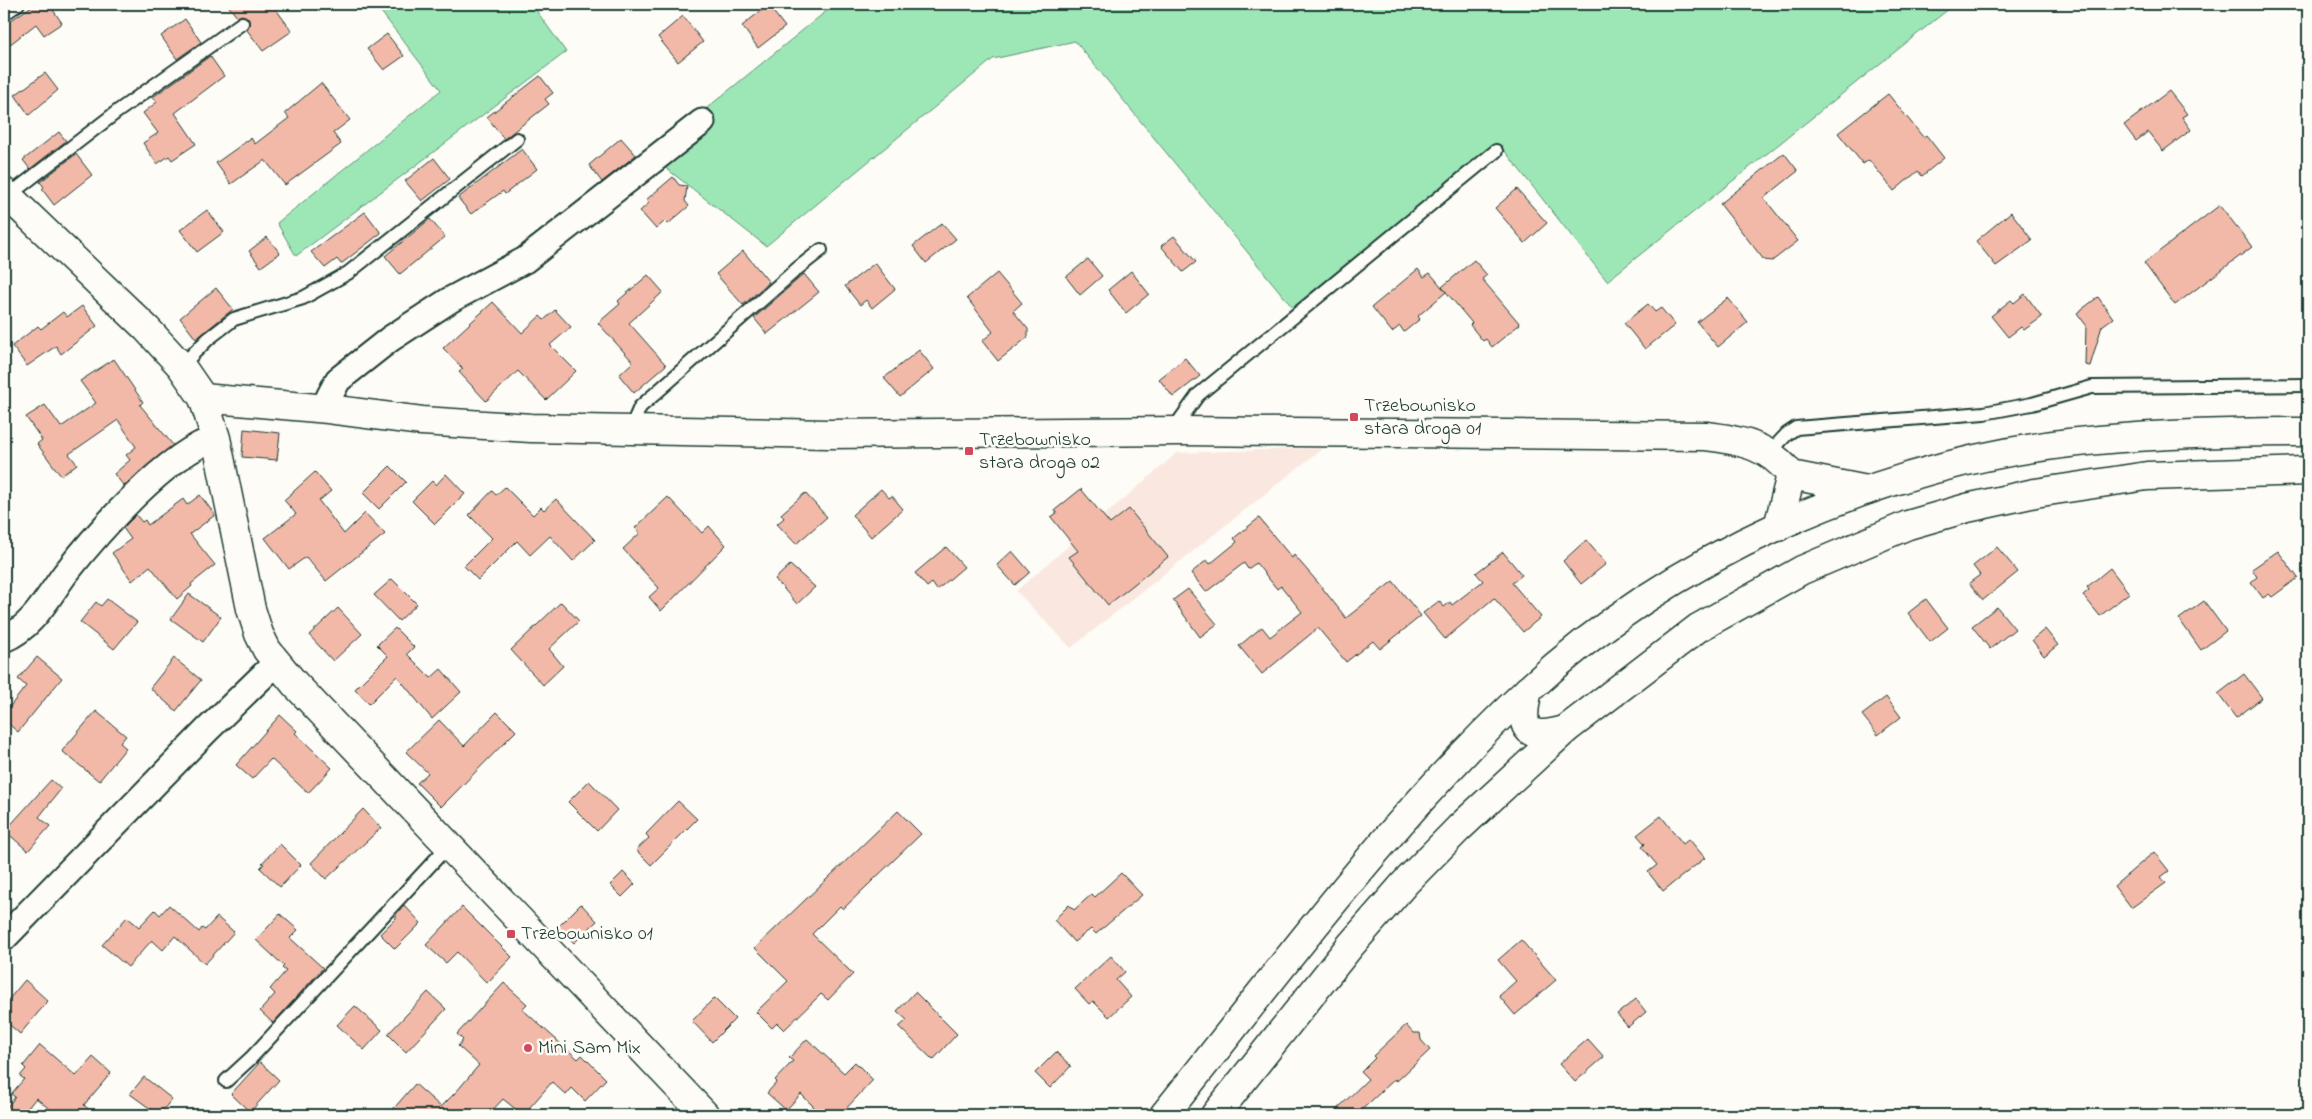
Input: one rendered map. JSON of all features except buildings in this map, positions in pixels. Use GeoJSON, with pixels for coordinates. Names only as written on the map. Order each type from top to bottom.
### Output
{"type":"FeatureCollection","features":[{"type":"Feature","properties":{"kind":"street"},"geometry":{"type":"LineString","coordinates":[[328,409],[329,397],[338,380],[390,339],[450,300],[525,260],[702,122]]}},
{"type":"Feature","properties":{"kind":"street"},"geometry":{"type":"LineString","coordinates":[[7,199],[141,322],[181,366],[203,398],[216,438],[251,609],[259,634],[277,662],[344,738],[705,1115]]}},
{"type":"Feature","properties":{"kind":"street"},"geometry":{"type":"LineString","coordinates":[[203,398],[328,409],[422,421],[530,428],[828,434],[1181,431],[1706,436],[1740,440],[1769,453],[1791,475],[1867,490]]}},
{"type":"Feature","properties":{"kind":"street"},"geometry":{"type":"LineString","coordinates":[[1164,1115],[1347,885],[1475,741],[1528,690],[1640,602],[1696,568],[1778,527],[1867,490],[1990,456],[2066,443],[2142,436],[2308,432]]}},
{"type":"Feature","properties":{"kind":"street"},"geometry":{"type":"LineString","coordinates":[[4,639],[14,635],[31,620],[92,541],[137,494],[194,446],[216,438]]}},
{"type":"Feature","properties":{"kind":"street"},"geometry":{"type":"LineString","coordinates":[[1215,1115],[1350,946],[1405,883],[1459,828],[1565,730],[1698,628],[1802,570],[1908,525],[2035,493],[2147,476],[2308,471]]}},
{"type":"Feature","properties":{"kind":"street"},"geometry":{"type":"LineString","coordinates":[[1778,527],[1791,475]]}},
{"type":"Feature","properties":{"kind":"street"},"geometry":{"type":"LineString","coordinates":[[4,938],[207,730],[277,662]]}},
{"type":"Feature","properties":{"kind":"street"},"geometry":{"type":"LineString","coordinates":[[1528,690],[1524,707],[1524,722],[1532,733],[1545,736],[1565,730]]}},
{"type":"Feature","properties":{"kind":"lane"},"geometry":{"type":"LineString","coordinates":[[4,14],[18,4]]}},
{"type":"Feature","properties":{"kind":"lane"},"geometry":{"type":"LineString","coordinates":[[7,199],[118,111],[242,23]]}},
{"type":"Feature","properties":{"kind":"lane"},"geometry":{"type":"LineString","coordinates":[[181,366],[208,339],[234,319],[303,298],[348,273],[517,139]]}},
{"type":"Feature","properties":{"kind":"lane"},"geometry":{"type":"LineString","coordinates":[[1181,431],[1180,420],[1198,395],[1496,151]]}},
{"type":"Feature","properties":{"kind":"lane"},"geometry":{"type":"LineString","coordinates":[[634,430],[634,421],[640,407],[821,250]]}},
{"type":"Feature","properties":{"kind":"lane"},"geometry":{"type":"LineString","coordinates":[[1769,453],[1787,434],[1796,428],[1984,413],[2032,404],[2092,387],[2308,385]]}},
{"type":"Feature","properties":{"kind":"lane"},"geometry":{"type":"LineString","coordinates":[[226,1081],[251,1058],[448,846]]}},
{"type":"Feature","properties":{"kind":"shaded area"},"geometry":{"type":"Polygon","coordinates":[[[1323,448],[1071,648],[1016,591],[1177,453],[1323,448]]]}},
{"type":"Feature","properties":{"kind":"green space"},"geometry":{"type":"Polygon","coordinates":[[[375,4],[536,4],[533,6],[566,52],[296,256],[277,223],[441,90],[375,4]]]}},
{"type":"Feature","properties":{"kind":"green space"},"geometry":{"type":"Polygon","coordinates":[[[835,4],[1955,4],[1607,281],[1500,145],[1293,308],[1075,41],[993,59],[766,246],[649,155],[835,4]]]}},
{"type":"Feature","properties":{"kind":"place","name":"Trzebownisko stara droga 01"},"geometry":{"type":"Point","coordinates":[1354,417]}},
{"type":"Feature","properties":{"kind":"place","name":"Trzebownisko stara droga 02"},"geometry":{"type":"Point","coordinates":[969,451]}},
{"type":"Feature","properties":{"kind":"place","name":"Trzebownisko 01"},"geometry":{"type":"Point","coordinates":[511,934]}},
{"type":"Feature","properties":{"kind":"place","name":"Mini Sam Mix"},"geometry":{"type":"Point","coordinates":[528,1048]}}]}
